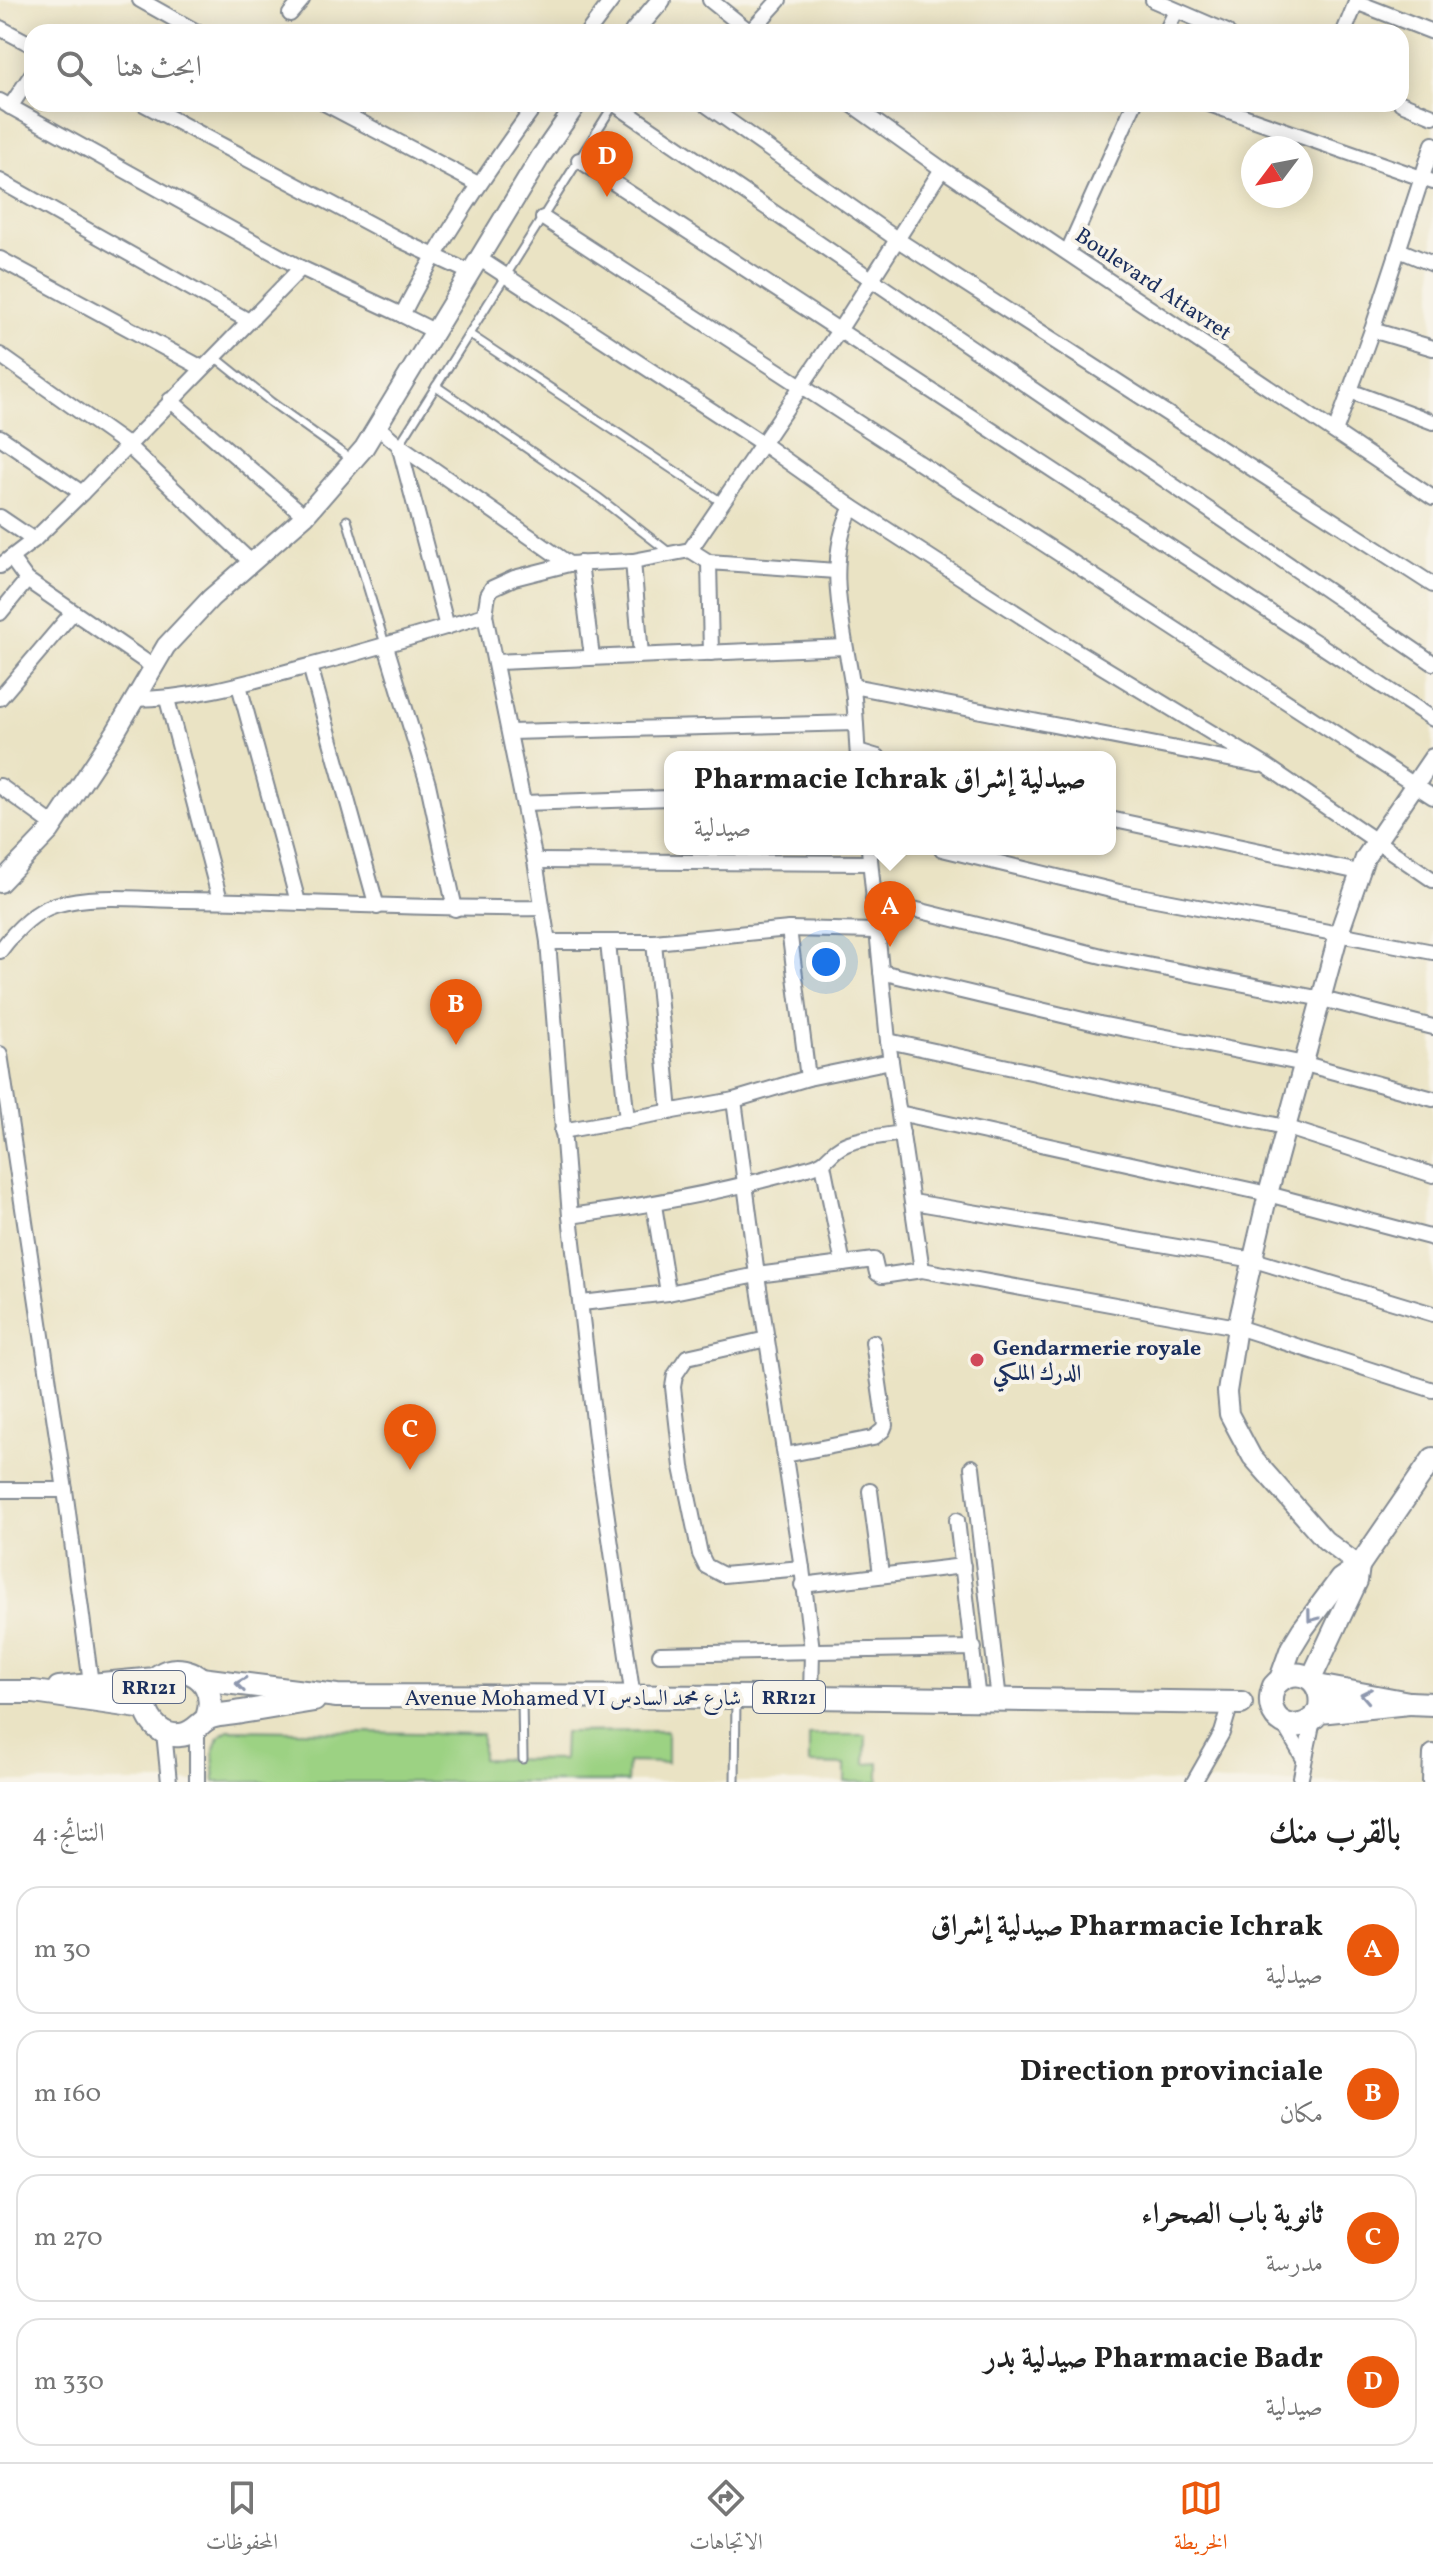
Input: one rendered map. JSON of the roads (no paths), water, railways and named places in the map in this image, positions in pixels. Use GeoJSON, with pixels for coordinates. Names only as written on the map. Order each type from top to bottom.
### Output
{"type":"FeatureCollection","features":[{"type":"Feature","properties":{"kind":"main road"},"geometry":{"type":"LineString","coordinates":[[1278,1719],[1270,1695],[1291,1648],[1340,1579],[1359,1566],[1433,1458]]}},
{"type":"Feature","properties":{"kind":"main road"},"geometry":{"type":"LineString","coordinates":[[1316,1716],[1322,1703],[1314,1682],[1357,1581],[1359,1566]]}},
{"type":"Feature","properties":{"kind":"main road","name":"Avenue Mohamed VI شارع محمد السادس"},"geometry":{"type":"LineString","coordinates":[[0,1692],[92,1692],[155,1679],[176,1669],[201,1679],[337,1696],[811,1697],[1236,1703],[1293,1726],[1304,1725],[1316,1716],[1409,1703]]}},
{"type":"Feature","properties":{"kind":"main road","name":"Avenue Mohamed VI شارع محمد السادس"},"geometry":{"type":"LineString","coordinates":[[1236,1703],[1295,1674],[1314,1682],[1409,1703],[1433,1704]]}},
{"type":"Feature","properties":{"kind":"main road","name":"RR121"},"geometry":{"type":"LineString","coordinates":[[155,1679],[146,1697],[146,1708],[151,1722],[164,1732]]}},
{"type":"Feature","properties":{"kind":"main road","name":"RR121"},"geometry":{"type":"LineString","coordinates":[[201,1679],[210,1696],[211,1707],[202,1724]]}},
{"type":"Feature","properties":{"kind":"main road","name":"Avenue Mohamed VI شارع محمد السادس"},"geometry":{"type":"LineString","coordinates":[[92,1692],[146,1708]]}},
{"type":"Feature","properties":{"kind":"main road","name":"Avenue Mohamed VI شارع محمد السادس"},"geometry":{"type":"LineString","coordinates":[[164,1732],[182,1736],[202,1724],[337,1696]]}},
{"type":"Feature","properties":{"kind":"street"},"geometry":{"type":"LineString","coordinates":[[140,0],[183,24]]}},
{"type":"Feature","properties":{"kind":"street"},"geometry":{"type":"LineString","coordinates":[[290,14],[302,0]]}},
{"type":"Feature","properties":{"kind":"street"},"geometry":{"type":"LineString","coordinates":[[594,24],[612,0]]}},
{"type":"Feature","properties":{"kind":"street"},"geometry":{"type":"LineString","coordinates":[[641,24],[661,0]]}},
{"type":"Feature","properties":{"kind":"street"},"geometry":{"type":"LineString","coordinates":[[710,0],[740,24]]}},
{"type":"Feature","properties":{"kind":"street"},"geometry":{"type":"LineString","coordinates":[[757,24],[779,0]]}},
{"type":"Feature","properties":{"kind":"street"},"geometry":{"type":"LineString","coordinates":[[1153,0],[1208,24]]}},
{"type":"Feature","properties":{"kind":"street"},"geometry":{"type":"LineString","coordinates":[[1347,24],[1357,1],[1433,32]]}},
{"type":"Feature","properties":{"kind":"street"},"geometry":{"type":"LineString","coordinates":[[1170,24],[1176,11]]}},
{"type":"Feature","properties":{"kind":"street"},"geometry":{"type":"LineString","coordinates":[[0,28],[24,41]]}},
{"type":"Feature","properties":{"kind":"street"},"geometry":{"type":"LineString","coordinates":[[24,83],[5,104],[301,268],[436,332]]}},
{"type":"Feature","properties":{"kind":"street"},"geometry":{"type":"LineString","coordinates":[[1409,106],[1433,116]]}},
{"type":"Feature","properties":{"kind":"street"},"geometry":{"type":"LineString","coordinates":[[159,112],[433,256],[506,275],[763,444],[852,507],[1052,636],[1268,767],[1433,880]]}},
{"type":"Feature","properties":{"kind":"street"},"geometry":{"type":"LineString","coordinates":[[341,112],[478,184]]}},
{"type":"Feature","properties":{"kind":"street"},"geometry":{"type":"LineString","coordinates":[[402,315],[433,256],[478,184],[530,112]]}},
{"type":"Feature","properties":{"kind":"street"},"geometry":{"type":"LineString","coordinates":[[0,883],[54,825],[115,733],[152,666],[187,622],[305,516],[354,461],[378,427],[541,156],[571,112]]}},
{"type":"Feature","properties":{"kind":"street"},"geometry":{"type":"LineString","coordinates":[[627,112],[1433,663]]}},
{"type":"Feature","properties":{"kind":"street"},"geometry":{"type":"LineString","coordinates":[[716,112],[898,240],[1433,585]]}},
{"type":"Feature","properties":{"kind":"street","name":"Boulevard Attavret"},"geometry":{"type":"LineString","coordinates":[[862,112],[942,169],[1433,498]]}},
{"type":"Feature","properties":{"kind":"street"},"geometry":{"type":"LineString","coordinates":[[1068,251],[1130,112]]}},
{"type":"Feature","properties":{"kind":"street"},"geometry":{"type":"LineString","coordinates":[[1232,112],[1427,179]]}},
{"type":"Feature","properties":{"kind":"street"},"geometry":{"type":"LineString","coordinates":[[1335,432],[1427,179],[1433,144]]}},
{"type":"Feature","properties":{"kind":"street"},"geometry":{"type":"LineString","coordinates":[[579,160],[1433,719]]}},
{"type":"Feature","properties":{"kind":"street"},"geometry":{"type":"LineString","coordinates":[[633,1698],[598,1455],[570,1216],[548,942],[524,803],[485,615],[488,595],[496,585],[514,578],[574,564],[633,561],[690,550],[840,329],[942,169]]}},
{"type":"Feature","properties":{"kind":"street"},"geometry":{"type":"LineString","coordinates":[[0,181],[249,321]]}},
{"type":"Feature","properties":{"kind":"street"},"geometry":{"type":"LineString","coordinates":[[543,218],[1433,797]]}},
{"type":"Feature","properties":{"kind":"street"},"geometry":{"type":"LineString","coordinates":[[1399,250],[1433,264]]}},
{"type":"Feature","properties":{"kind":"street"},"geometry":{"type":"LineString","coordinates":[[0,259],[202,368]]}},
{"type":"Feature","properties":{"kind":"street"},"geometry":{"type":"LineString","coordinates":[[152,666],[27,580],[6,562],[34,540],[82,493],[301,268]]}},
{"type":"Feature","properties":{"kind":"street"},"geometry":{"type":"LineString","coordinates":[[1372,330],[1433,348]]}},
{"type":"Feature","properties":{"kind":"street"},"geometry":{"type":"LineString","coordinates":[[0,355],[127,445],[252,563]]}},
{"type":"Feature","properties":{"kind":"street"},"geometry":{"type":"LineString","coordinates":[[1350,391],[1433,422]]}},
{"type":"Feature","properties":{"kind":"street"},"geometry":{"type":"LineString","coordinates":[[170,400],[305,516]]}},
{"type":"Feature","properties":{"kind":"street"},"geometry":{"type":"LineString","coordinates":[[378,427],[399,445],[574,564],[592,657]]}},
{"type":"Feature","properties":{"kind":"street"},"geometry":{"type":"LineString","coordinates":[[0,437],[82,493]]}},
{"type":"Feature","properties":{"kind":"street"},"geometry":{"type":"LineString","coordinates":[[399,445],[447,627]]}},
{"type":"Feature","properties":{"kind":"street"},"geometry":{"type":"LineString","coordinates":[[852,507],[841,532],[836,571],[853,686],[858,751]]}},
{"type":"Feature","properties":{"kind":"street"},"geometry":{"type":"LineString","coordinates":[[0,517],[34,540]]}},
{"type":"Feature","properties":{"kind":"street"},"geometry":{"type":"LineString","coordinates":[[690,550],[709,562],[836,571]]}},
{"type":"Feature","properties":{"kind":"street"},"geometry":{"type":"LineString","coordinates":[[633,561],[641,655]]}},
{"type":"Feature","properties":{"kind":"street"},"geometry":{"type":"LineString","coordinates":[[709,562],[711,653]]}},
{"type":"Feature","properties":{"kind":"street"},"geometry":{"type":"LineString","coordinates":[[0,613],[27,580]]}},
{"type":"Feature","properties":{"kind":"street"},"geometry":{"type":"LineString","coordinates":[[0,698],[18,673],[73,612]]}},
{"type":"Feature","properties":{"kind":"street"},"geometry":{"type":"LineString","coordinates":[[134,699],[167,699],[239,685],[386,646],[485,615]]}},
{"type":"Feature","properties":{"kind":"street"},"geometry":{"type":"LineString","coordinates":[[386,646],[428,784],[455,909]]}},
{"type":"Feature","properties":{"kind":"street"},"geometry":{"type":"LineString","coordinates":[[496,662],[845,647]]}},
{"type":"Feature","properties":{"kind":"street"},"geometry":{"type":"LineString","coordinates":[[310,666],[377,907]]}},
{"type":"Feature","properties":{"kind":"street"},"geometry":{"type":"LineString","coordinates":[[239,685],[298,902]]}},
{"type":"Feature","properties":{"kind":"street"},"geometry":{"type":"LineString","coordinates":[[853,686],[1268,767]]}},
{"type":"Feature","properties":{"kind":"street"},"geometry":{"type":"LineString","coordinates":[[167,699],[220,900]]}},
{"type":"Feature","properties":{"kind":"street"},"geometry":{"type":"LineString","coordinates":[[510,732],[855,723]]}},
{"type":"Feature","properties":{"kind":"street"},"geometry":{"type":"LineString","coordinates":[[1359,1566],[1325,1540],[1252,1457],[1229,1414],[1227,1392],[1237,1327],[1268,1194],[1339,933],[1359,872],[1376,839],[1433,758]]}},
{"type":"Feature","properties":{"kind":"street"},"geometry":{"type":"LineString","coordinates":[[0,786],[54,825]]}},
{"type":"Feature","properties":{"kind":"street"},"geometry":{"type":"LineString","coordinates":[[524,803],[664,798]]}},
{"type":"Feature","properties":{"kind":"street"},"geometry":{"type":"LineString","coordinates":[[1116,820],[1359,872]]}},
{"type":"Feature","properties":{"kind":"street"},"geometry":{"type":"LineString","coordinates":[[967,855],[1119,892],[1433,952]]}},
{"type":"Feature","properties":{"kind":"street"},"geometry":{"type":"LineString","coordinates":[[535,861],[869,856],[888,1041],[922,1270]]}},
{"type":"Feature","properties":{"kind":"street"},"geometry":{"type":"LineString","coordinates":[[0,951],[14,932],[38,912],[86,899],[298,902],[455,909],[542,908]]}},
{"type":"Feature","properties":{"kind":"street"},"geometry":{"type":"LineString","coordinates":[[873,899],[1106,957],[1322,999],[1433,1027]]}},
{"type":"Feature","properties":{"kind":"street"},"geometry":{"type":"LineString","coordinates":[[548,942],[654,942],[789,929],[876,931]]}},
{"type":"Feature","properties":{"kind":"street"},"geometry":{"type":"LineString","coordinates":[[789,929],[808,1078]]}},
{"type":"Feature","properties":{"kind":"street"},"geometry":{"type":"LineString","coordinates":[[654,942],[670,1112]]}},
{"type":"Feature","properties":{"kind":"street"},"geometry":{"type":"LineString","coordinates":[[608,943],[627,1120]]}},
{"type":"Feature","properties":{"kind":"street"},"geometry":{"type":"LineString","coordinates":[[881,972],[1100,1024],[1305,1064],[1433,1099]]}},
{"type":"Feature","properties":{"kind":"street"},"geometry":{"type":"LineString","coordinates":[[888,1041],[1285,1127],[1433,1175]]}},
{"type":"Feature","properties":{"kind":"street"},"geometry":{"type":"LineString","coordinates":[[0,1054],[92,1692]]}},
{"type":"Feature","properties":{"kind":"street"},"geometry":{"type":"LineString","coordinates":[[562,1131],[734,1100],[808,1078],[891,1061]]}},
{"type":"Feature","properties":{"kind":"street"},"geometry":{"type":"LineString","coordinates":[[734,1100],[757,1275],[802,1568],[812,1650],[811,1697]]}},
{"type":"Feature","properties":{"kind":"street"},"geometry":{"type":"LineString","coordinates":[[899,1113],[1268,1194],[1433,1238]]}},
{"type":"Feature","properties":{"kind":"street"},"geometry":{"type":"LineString","coordinates":[[570,1216],[654,1205],[745,1186],[823,1164],[838,1147],[849,1142],[902,1133]]}},
{"type":"Feature","properties":{"kind":"street"},"geometry":{"type":"LineString","coordinates":[[823,1164],[843,1264]]}},
{"type":"Feature","properties":{"kind":"street"},"geometry":{"type":"LineString","coordinates":[[913,1202],[1254,1260],[1433,1314]]}},
{"type":"Feature","properties":{"kind":"street"},"geometry":{"type":"LineString","coordinates":[[654,1205],[668,1293]]}},
{"type":"Feature","properties":{"kind":"street"},"geometry":{"type":"LineString","coordinates":[[582,1303],[668,1293],[757,1275],[874,1260],[877,1273],[882,1276],[922,1270],[1237,1327],[1433,1390]]}},
{"type":"Feature","properties":{"kind":"street"},"geometry":{"type":"LineString","coordinates":[[767,1339],[700,1352],[687,1357],[680,1365],[673,1387],[682,1467],[700,1554],[706,1566],[723,1575],[802,1568]]}},
{"type":"Feature","properties":{"kind":"street"},"geometry":{"type":"LineString","coordinates":[[785,1455],[868,1439],[883,1430],[885,1425],[873,1342]]}},
{"type":"Feature","properties":{"kind":"street"},"geometry":{"type":"LineString","coordinates":[[972,1467],[989,1700]]}},
{"type":"Feature","properties":{"kind":"street"},"geometry":{"type":"LineString","coordinates":[[0,1490],[65,1490]]}},
{"type":"Feature","properties":{"kind":"street"},"geometry":{"type":"LineString","coordinates":[[870,1491],[881,1574]]}},
{"type":"Feature","properties":{"kind":"street"},"geometry":{"type":"LineString","coordinates":[[957,1520],[974,1648],[989,1700]]}},
{"type":"Feature","properties":{"kind":"street"},"geometry":{"type":"LineString","coordinates":[[802,1585],[963,1566]]}},
{"type":"Feature","properties":{"kind":"street"},"geometry":{"type":"LineString","coordinates":[[660,1654],[974,1648]]}},
{"type":"Feature","properties":{"kind":"street"},"geometry":{"type":"LineString","coordinates":[[1194,1782],[1236,1703]]}},
{"type":"Feature","properties":{"kind":"street"},"geometry":{"type":"LineString","coordinates":[[1300,1782],[1316,1716]]}},
{"type":"Feature","properties":{"kind":"street"},"geometry":{"type":"LineString","coordinates":[[1278,1719],[1304,1759]]}},
{"type":"Feature","properties":{"kind":"street"},"geometry":{"type":"LineString","coordinates":[[197,1782],[202,1724]]}},
{"type":"Feature","properties":{"kind":"street"},"geometry":{"type":"LineString","coordinates":[[164,1732],[169,1782]]}},
{"type":"Feature","properties":{"kind":"street"},"geometry":{"type":"LineString","coordinates":[[1432,1782],[1433,1754]]}},
{"type":"Feature","properties":{"kind":"lane"},"geometry":{"type":"LineString","coordinates":[[399,445],[610,112]]}},
{"type":"Feature","properties":{"kind":"lane"},"geometry":{"type":"LineString","coordinates":[[469,334],[723,503]]}},
{"type":"Feature","properties":{"kind":"lane"},"geometry":{"type":"LineString","coordinates":[[214,356],[271,402],[354,461]]}},
{"type":"Feature","properties":{"kind":"lane"},"geometry":{"type":"LineString","coordinates":[[436,386],[599,498],[672,555]]}},
{"type":"Feature","properties":{"kind":"lane"},"geometry":{"type":"LineString","coordinates":[[347,520],[386,646]]}},
{"type":"Feature","properties":{"kind":"lane"},"geometry":{"type":"LineString","coordinates":[[522,1697],[523,1759]]}},
{"type":"Feature","properties":{"kind":"lane"},"geometry":{"type":"LineString","coordinates":[[735,1782],[736,1697]]}},
{"type":"Feature","properties":{"kind":"place","name":"Pharmacie Badr صيدلية بدر"},"geometry":{"type":"Point","coordinates":[607,197]}},
{"type":"Feature","properties":{"kind":"place","name":"Pharmacie Ichrak صيدلية إشراق"},"geometry":{"type":"Point","coordinates":[890,947]}},
{"type":"Feature","properties":{"kind":"place","name":"Direction provinciale"},"geometry":{"type":"Point","coordinates":[456,1045]}},
{"type":"Feature","properties":{"kind":"place","name":"Gendarmerie royale الدرك الملكي"},"geometry":{"type":"Point","coordinates":[977,1360]}},
{"type":"Feature","properties":{"kind":"place","name":"ثانوية باب الصحراء"},"geometry":{"type":"Point","coordinates":[410,1470]}}]}
